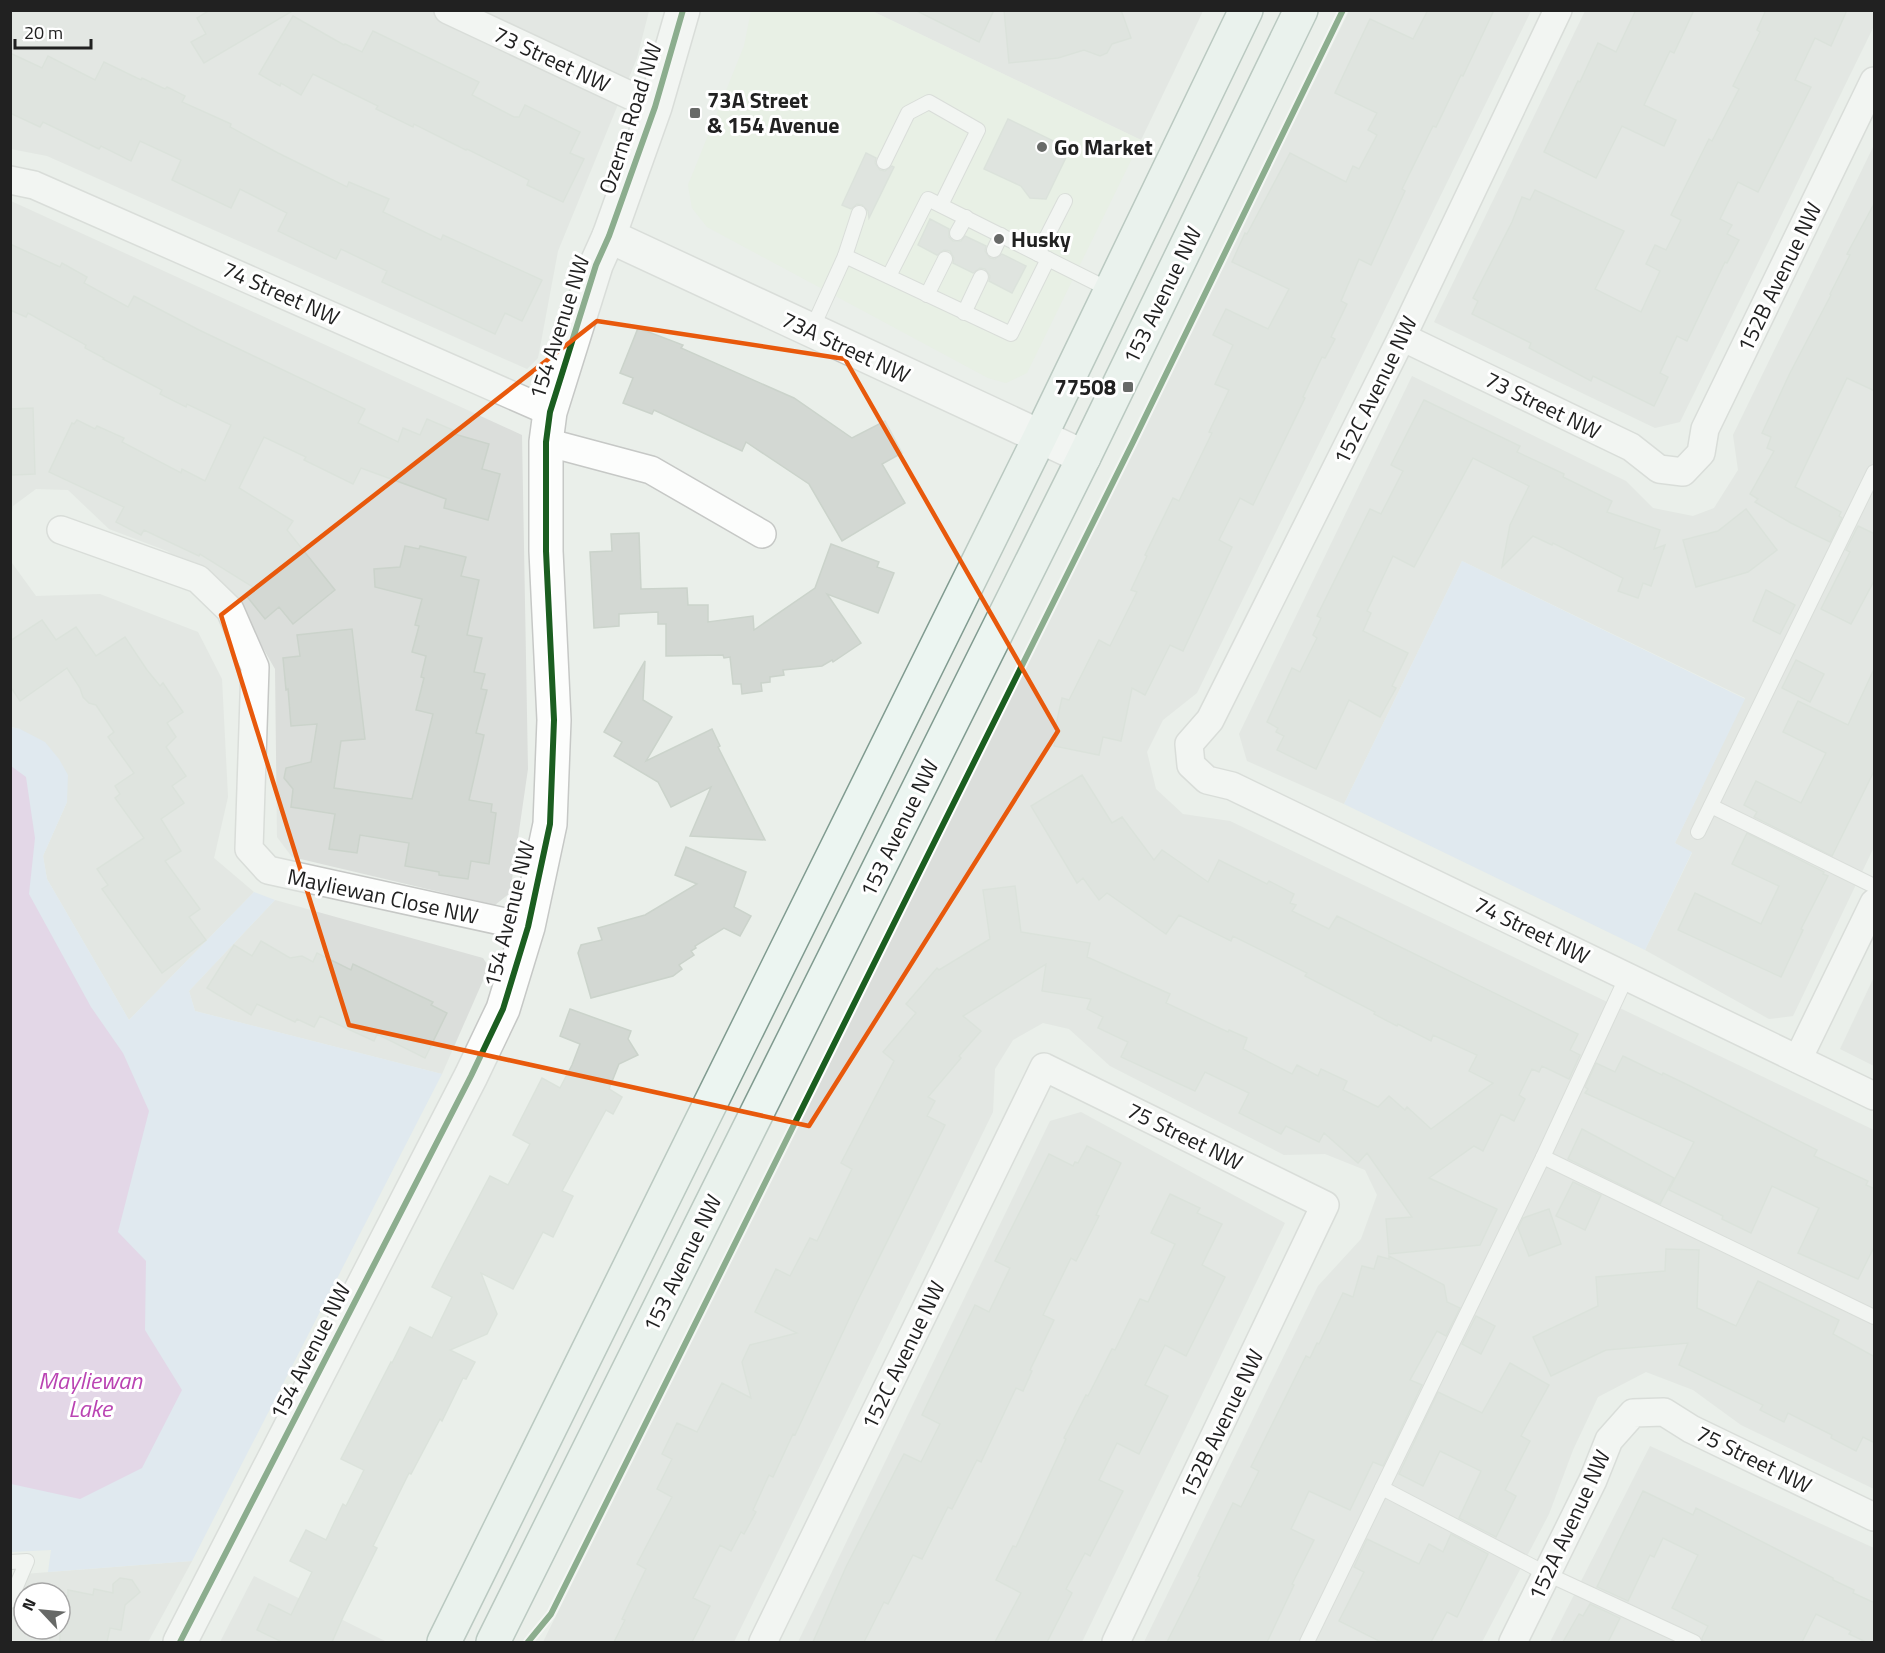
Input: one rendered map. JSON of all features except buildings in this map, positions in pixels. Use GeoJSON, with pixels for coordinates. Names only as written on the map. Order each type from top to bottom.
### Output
{"type":"FeatureCollection","features":[{"type":"Feature","properties":{"kind":"main road","name":"153 Avenue NW"},"geometry":{"type":"LineString","coordinates":[[444,1642],[1040,437],[1246,10]]}},
{"type":"Feature","properties":{"kind":"main road","name":"153 Avenue NW"},"geometry":{"type":"LineString","coordinates":[[493,1642],[1084,457],[1301,10]]}},
{"type":"Feature","properties":{"kind":"street","name":"73 Street NW"},"geometry":{"type":"LineString","coordinates":[[448,10],[655,107]]}},
{"type":"Feature","properties":{"kind":"street","name":"Ozerna Road NW"},"geometry":{"type":"LineString","coordinates":[[609,236],[655,107],[683,10]]}},
{"type":"Feature","properties":{"kind":"street","name":"152C Avenue NW"},"geometry":{"type":"LineString","coordinates":[[1191,765],[1189,744],[1210,720],[1402,337],[1558,10]]}},
{"type":"Feature","properties":{"kind":"street","name":"152B Avenue NW"},"geometry":{"type":"LineString","coordinates":[[1683,472],[1701,453],[1705,429],[1875,81]]}},
{"type":"Feature","properties":{"kind":"street","name":"74 Street NW"},"geometry":{"type":"LineString","coordinates":[[10,180],[34,185],[548,427],[651,470],[762,534]]}},
{"type":"Feature","properties":{"kind":"street","name":"73A Street NW"},"geometry":{"type":"LineString","coordinates":[[609,236],[1084,457]]}},
{"type":"Feature","properties":{"kind":"street","name":"154 Avenue NW"},"geometry":{"type":"LineString","coordinates":[[180,1642],[471,1076],[503,1009],[528,927],[549,824],[554,720],[546,550],[548,427],[596,265],[609,236]]}},
{"type":"Feature","properties":{"kind":"street","name":"73 Street NW"},"geometry":{"type":"LineString","coordinates":[[1402,337],[1631,447],[1659,469],[1683,472]]}},
{"type":"Feature","properties":{"kind":"street","name":"Mayliewan Close NW"},"geometry":{"type":"LineString","coordinates":[[61,531],[198,579],[230,610],[255,667],[249,849],[268,870],[528,927]]}},
{"type":"Feature","properties":{"kind":"street","name":"74 Street NW"},"geometry":{"type":"LineString","coordinates":[[1191,765],[1207,780],[1232,786],[1875,1096]]}},
{"type":"Feature","properties":{"kind":"street"},"geometry":{"type":"LineString","coordinates":[[1798,1059],[1875,903]]}},
{"type":"Feature","properties":{"kind":"street","name":"152C Avenue NW"},"geometry":{"type":"LineString","coordinates":[[763,1642],[1044,1067]]}},
{"type":"Feature","properties":{"kind":"street","name":"75 Street NW"},"geometry":{"type":"LineString","coordinates":[[1044,1067],[1326,1205]]}},
{"type":"Feature","properties":{"kind":"street","name":"152B Avenue NW"},"geometry":{"type":"LineString","coordinates":[[1116,1642],[1326,1205]]}},
{"type":"Feature","properties":{"kind":"street","name":"75 Street NW"},"geometry":{"type":"LineString","coordinates":[[1633,1413],[1664,1412],[1691,1429],[1875,1517]]}},
{"type":"Feature","properties":{"kind":"street","name":"152A Avenue NW"},"geometry":{"type":"LineString","coordinates":[[1513,1642],[1593,1480],[1609,1440],[1633,1413]]}},
{"type":"Feature","properties":{"kind":"lane"},"geometry":{"type":"LineString","coordinates":[[884,162],[908,113],[929,102],[978,130],[941,205]]}},
{"type":"Feature","properties":{"kind":"lane"},"geometry":{"type":"LineString","coordinates":[[889,276],[928,199],[1110,290]]}},
{"type":"Feature","properties":{"kind":"lane"},"geometry":{"type":"LineString","coordinates":[[845,256],[1011,334],[1065,201]]}},
{"type":"Feature","properties":{"kind":"lane"},"geometry":{"type":"LineString","coordinates":[[811,331],[845,256],[859,213]]}},
{"type":"Feature","properties":{"kind":"lane"},"geometry":{"type":"LineString","coordinates":[[957,233],[966,217]]}},
{"type":"Feature","properties":{"kind":"lane"},"geometry":{"type":"LineString","coordinates":[[994,250],[1001,235]]}},
{"type":"Feature","properties":{"kind":"lane"},"geometry":{"type":"LineString","coordinates":[[927,295],[945,259]]}},
{"type":"Feature","properties":{"kind":"lane"},"geometry":{"type":"LineString","coordinates":[[964,313],[981,277]]}},
{"type":"Feature","properties":{"kind":"lane"},"geometry":{"type":"LineString","coordinates":[[1698,832],[1875,472]]}},
{"type":"Feature","properties":{"kind":"lane"},"geometry":{"type":"LineString","coordinates":[[1712,806],[1875,886]]}},
{"type":"Feature","properties":{"kind":"lane"},"geometry":{"type":"LineString","coordinates":[[1306,1642],[1544,1157],[1627,976]]}},
{"type":"Feature","properties":{"kind":"lane"},"geometry":{"type":"LineString","coordinates":[[1544,1157],[1875,1317]]}},
{"type":"Feature","properties":{"kind":"lane"},"geometry":{"type":"LineString","coordinates":[[1382,1488],[1546,1574],[1694,1642]]}},
{"type":"Feature","properties":{"kind":"lane"},"geometry":{"type":"LineString","coordinates":[[10,1562],[27,1561],[10,1601]]}},
{"type":"Feature","properties":{"kind":"highlighted area"},"geometry":{"type":"Polygon","coordinates":[[[597,321],[845,359],[1058,731],[809,1126],[349,1025],[221,615],[597,321]]]}},
{"type":"Feature","properties":{"kind":"shaded area"},"geometry":{"type":"Polygon","coordinates":[[[10,11],[649,11],[637,58],[558,251],[538,358],[527,369],[47,156],[11,149],[10,11]]]}},
{"type":"Feature","properties":{"kind":"shaded area"},"geometry":{"type":"Polygon","coordinates":[[[751,11],[872,11],[1141,140],[1027,373],[1006,383],[988,378],[707,227],[692,208],[688,185],[744,46],[751,11]]]}},
{"type":"Feature","properties":{"kind":"shaded area"},"geometry":{"type":"Polygon","coordinates":[[[872,11],[1203,11],[1141,140],[872,11]]]}},
{"type":"Feature","properties":{"kind":"shaded area"},"geometry":{"type":"Polygon","coordinates":[[[1349,11],[1531,11],[1197,693],[1163,720],[1147,752],[1156,789],[1183,814],[1230,821],[1874,1130],[1874,1489],[1741,1425],[1693,1390],[1646,1372],[1598,1397],[1573,1450],[1549,1514],[1482,1642],[1144,1642],[1318,1286],[1361,1239],[1377,1195],[1365,1170],[1325,1154],[1284,1155],[1110,1066],[1069,1029],[1043,1023],[1013,1040],[995,1069],[993,1112],[734,1642],[543,1642],[1349,11]]]}},
{"type":"Feature","properties":{"kind":"shaded area"},"geometry":{"type":"Polygon","coordinates":[[[1585,11],[1874,11],[1874,26],[1680,422],[1655,428],[1434,322],[1585,11]]]}},
{"type":"Feature","properties":{"kind":"shaded area"},"geometry":{"type":"Polygon","coordinates":[[[1874,145],[1874,847],[1793,1016],[1769,1019],[1645,950],[1692,853],[1675,843],[1745,698],[1462,561],[1344,804],[1247,761],[1239,734],[1412,376],[1626,481],[1653,508],[1693,516],[1714,508],[1738,470],[1733,435],[1874,145]]]}},
{"type":"Feature","properties":{"kind":"shaded area"},"geometry":{"type":"Polygon","coordinates":[[[11,201],[522,435],[528,769],[510,893],[495,905],[292,857],[277,837],[275,669],[233,596],[167,551],[109,529],[68,490],[36,489],[13,506],[11,518],[11,201]]]}},
{"type":"Feature","properties":{"kind":"shaded area"},"geometry":{"type":"Polygon","coordinates":[[[1462,561],[1745,699],[1675,843],[1692,852],[1645,950],[1344,804],[1462,561]]]}},
{"type":"Feature","properties":{"kind":"shaded area"},"geometry":{"type":"Polygon","coordinates":[[[12,563],[36,596],[100,594],[198,632],[222,679],[228,797],[214,858],[254,892],[129,1020],[47,879],[43,856],[67,802],[20,729],[11,727],[10,564],[12,563]]]}},
{"type":"Feature","properties":{"kind":"shaded area"},"geometry":{"type":"Polygon","coordinates":[[[10,727],[20,729],[45,742],[68,775],[67,802],[43,856],[47,879],[129,1020],[254,892],[275,900],[189,991],[195,1011],[442,1074],[192,1561],[48,1572],[51,1550],[11,1552],[10,727]]]}},
{"type":"Feature","properties":{"kind":"shaded area"},"geometry":{"type":"Polygon","coordinates":[[[275,900],[483,958],[489,967],[442,1074],[195,1011],[189,991],[275,900]]]}},
{"type":"Feature","properties":{"kind":"shaded area"},"geometry":{"type":"Polygon","coordinates":[[[1874,977],[1874,1066],[1840,1049],[1874,977]]]}},
{"type":"Feature","properties":{"kind":"shaded area"},"geometry":{"type":"Polygon","coordinates":[[[1081,1112],[1285,1223],[1082,1642],[798,1642],[1050,1121],[1081,1112]]]}},
{"type":"Feature","properties":{"kind":"shaded area"},"geometry":{"type":"Polygon","coordinates":[[[1650,1446],[1874,1548],[1874,1642],[1550,1642],[1650,1446]]]}},
{"type":"Feature","properties":{"kind":"shaded area"},"geometry":{"type":"Polygon","coordinates":[[[192,1561],[148,1642],[11,1642],[11,1575],[192,1561]]]}},
{"type":"Feature","properties":{"kind":"shaded area"},"geometry":{"type":"Polygon","coordinates":[[[254,1576],[387,1642],[220,1642],[254,1576]]]}},
{"type":"Feature","properties":{"kind":"water","name":"Mayliewan Lake"},"geometry":{"type":"Polygon","coordinates":[[[11,766],[26,777],[35,838],[29,894],[91,1007],[123,1053],[149,1111],[118,1232],[146,1261],[145,1330],[182,1390],[142,1468],[80,1499],[11,1484],[11,766]]]}},
{"type":"Feature","properties":{"kind":"cycle path"},"geometry":{"type":"LineString","coordinates":[[180,1642],[471,1076],[503,1009],[528,927],[550,824],[554,720],[546,551],[546,442],[550,412],[596,265],[609,236],[655,107],[683,10]]}},
{"type":"Feature","properties":{"kind":"cycle path"},"geometry":{"type":"LineString","coordinates":[[528,1642],[551,1614],[1133,442],[1343,10]]}},
{"type":"Feature","properties":{"kind":"place","name":"73A Street & 154 Avenue"},"geometry":{"type":"Point","coordinates":[695,113]}},
{"type":"Feature","properties":{"kind":"place","name":"Go Market"},"geometry":{"type":"Point","coordinates":[1042,147]}},
{"type":"Feature","properties":{"kind":"place","name":"Husky"},"geometry":{"type":"Point","coordinates":[999,239]}},
{"type":"Feature","properties":{"kind":"place","name":"77508"},"geometry":{"type":"Point","coordinates":[1128,387]}}]}
